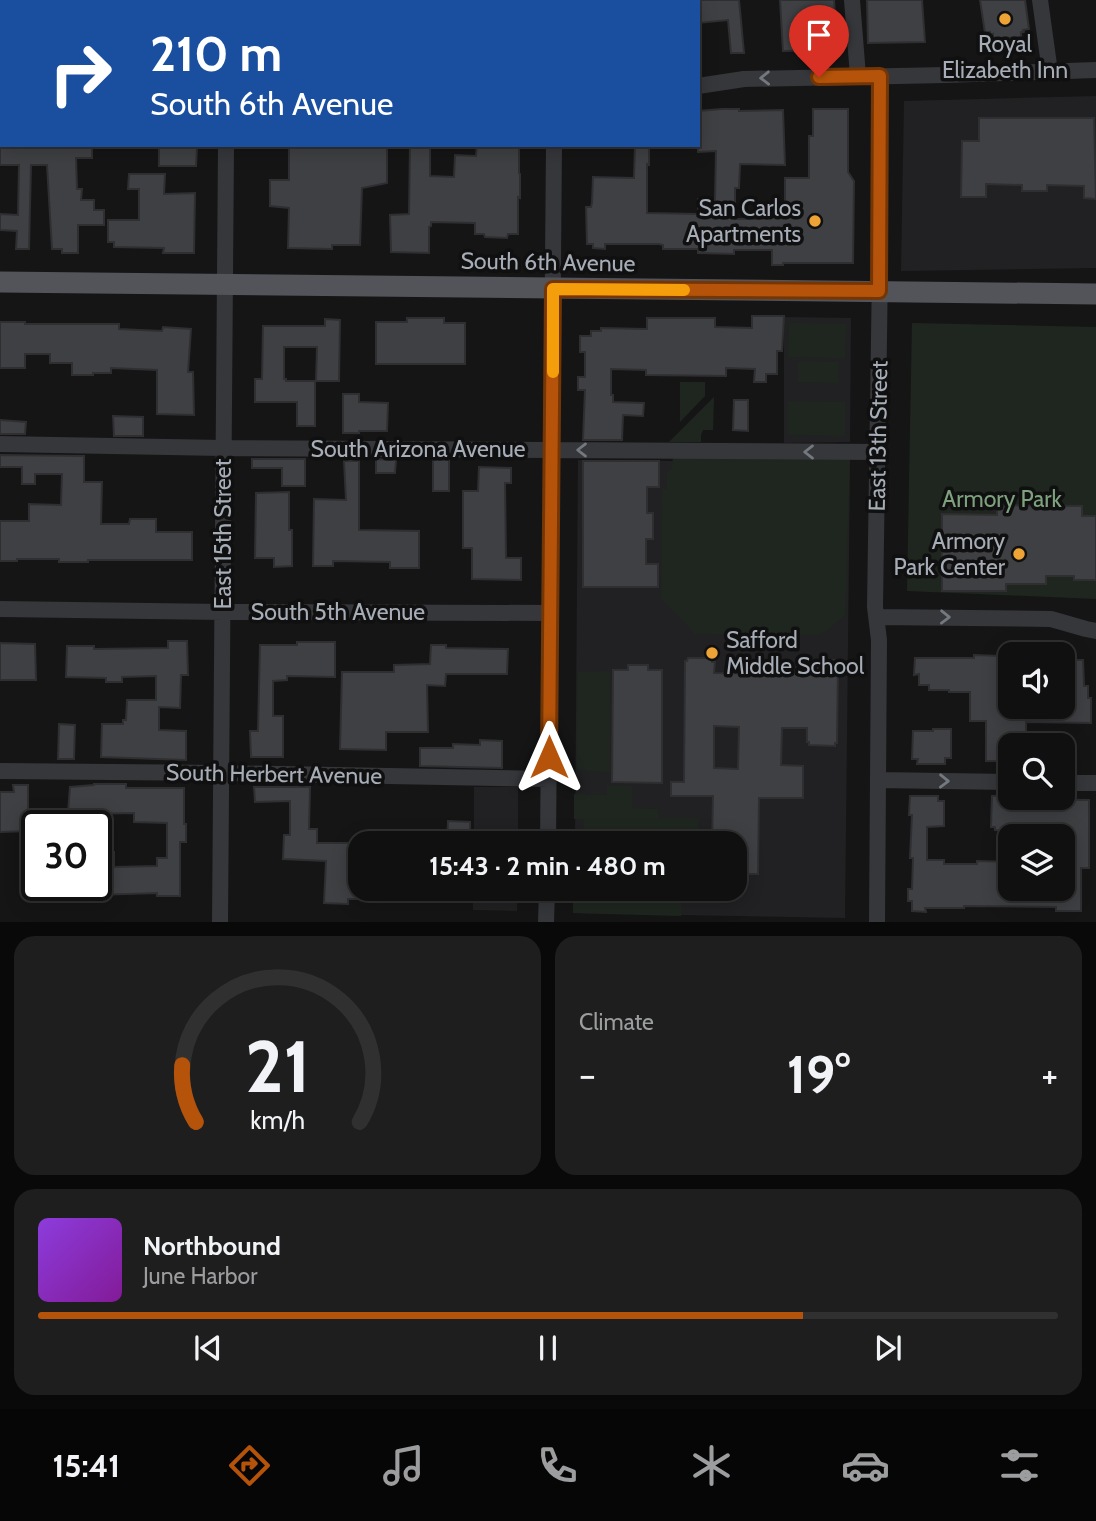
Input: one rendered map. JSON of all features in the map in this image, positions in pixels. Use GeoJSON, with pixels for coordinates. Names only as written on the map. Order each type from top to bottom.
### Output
{"type":"FeatureCollection","features":[{"type":"Feature","properties":{"kind":"main road","name":"South 6th Avenue"},"geometry":{"type":"LineString","coordinates":[[0,282],[1096,294]]}},
{"type":"Feature","properties":{"kind":"street"},"geometry":{"type":"LineString","coordinates":[[852,0],[858,76]]}},
{"type":"Feature","properties":{"kind":"street"},"geometry":{"type":"LineString","coordinates":[[1040,0],[1050,72]]}},
{"type":"Feature","properties":{"kind":"street"},"geometry":{"type":"LineString","coordinates":[[700,86],[744,79],[1096,70]]}},
{"type":"Feature","properties":{"kind":"street","name":"East 13th Street"},"geometry":{"type":"LineString","coordinates":[[877,922],[879,640],[875,607],[880,76]]}},
{"type":"Feature","properties":{"kind":"street","name":"East 15th Street"},"geometry":{"type":"LineString","coordinates":[[220,922],[226,147]]}},
{"type":"Feature","properties":{"kind":"street"},"geometry":{"type":"LineString","coordinates":[[548,831],[554,147]]}},
{"type":"Feature","properties":{"kind":"street","name":"South Arizona Avenue"},"geometry":{"type":"LineString","coordinates":[[0,444],[878,452]]}},
{"type":"Feature","properties":{"kind":"street","name":"South 5th Avenue"},"geometry":{"type":"LineString","coordinates":[[0,609],[550,613]]}},
{"type":"Feature","properties":{"kind":"street"},"geometry":{"type":"LineString","coordinates":[[877,617],[1051,619],[1096,631]]}},
{"type":"Feature","properties":{"kind":"street","name":"South Herbert Avenue"},"geometry":{"type":"LineString","coordinates":[[0,771],[549,779]]}},
{"type":"Feature","properties":{"kind":"street"},"geometry":{"type":"LineString","coordinates":[[878,780],[998,782]]}},
{"type":"Feature","properties":{"kind":"street"},"geometry":{"type":"LineString","coordinates":[[1075,783],[1096,783]]}},
{"type":"Feature","properties":{"kind":"street"},"geometry":{"type":"LineString","coordinates":[[546,922],[547,901]]}},
{"type":"Feature","properties":{"kind":"shaded area"},"geometry":{"type":"Polygon","coordinates":[[[1096,96],[1096,268],[901,271],[904,101],[1096,96]]]}},
{"type":"Feature","properties":{"kind":"shaded area"},"geometry":{"type":"Polygon","coordinates":[[[784,317],[851,318],[850,442],[784,443],[784,317]]]}},
{"type":"Feature","properties":{"kind":"shaded area","name":"Safford Middle School"},"geometry":{"type":"Polygon","coordinates":[[[578,460],[850,463],[845,918],[575,913],[575,901],[747,901],[747,831],[575,831],[578,460]]]}},
{"type":"Feature","properties":{"kind":"shaded area"},"geometry":{"type":"Polygon","coordinates":[[[474,787],[518,787],[518,831],[474,831],[474,787]]]}},
{"type":"Feature","properties":{"kind":"shaded area"},"geometry":{"type":"Polygon","coordinates":[[[473,901],[517,901],[517,911],[473,910],[473,901]]]}},
{"type":"Feature","properties":{"kind":"green space"},"geometry":{"type":"Polygon","coordinates":[[[789,323],[846,324],[845,358],[788,357],[789,323]]]}},
{"type":"Feature","properties":{"kind":"green space","name":"Armory Park"},"geometry":{"type":"Polygon","coordinates":[[[912,323],[1096,327],[1096,599],[907,591],[912,323]]]}},
{"type":"Feature","properties":{"kind":"green space"},"geometry":{"type":"Polygon","coordinates":[[[798,361],[839,362],[838,383],[798,382],[798,361]]]}},
{"type":"Feature","properties":{"kind":"green space"},"geometry":{"type":"Polygon","coordinates":[[[680,382],[705,382],[705,396],[680,422],[680,382]]]}},
{"type":"Feature","properties":{"kind":"green space"},"geometry":{"type":"Polygon","coordinates":[[[714,397],[713,430],[703,430],[701,442],[669,442],[714,397]]]}},
{"type":"Feature","properties":{"kind":"green space"},"geometry":{"type":"Polygon","coordinates":[[[788,401],[845,402],[845,436],[788,435],[788,401]]]}},
{"type":"Feature","properties":{"kind":"green space"},"geometry":{"type":"Polygon","coordinates":[[[673,456],[850,458],[845,615],[818,635],[695,634],[661,598],[662,489],[667,489],[667,473],[672,467],[673,456]]]}},
{"type":"Feature","properties":{"kind":"green space"},"geometry":{"type":"Polygon","coordinates":[[[610,671],[610,772],[577,770],[578,672],[610,671]]]}},
{"type":"Feature","properties":{"kind":"green space"},"geometry":{"type":"Polygon","coordinates":[[[607,786],[632,786],[632,808],[658,809],[659,818],[699,818],[698,831],[584,831],[584,820],[574,819],[574,794],[607,795],[607,786]]]}},
{"type":"Feature","properties":{"kind":"green space"},"geometry":{"type":"Polygon","coordinates":[[[573,901],[681,901],[681,916],[573,913],[573,901]]]}},
{"type":"Feature","properties":{"kind":"building"},"geometry":{"type":"Polygon","coordinates":[[[700,0],[739,0],[744,53],[731,53],[728,20],[700,23],[700,0]]]}},
{"type":"Feature","properties":{"kind":"building"},"geometry":{"type":"Polygon","coordinates":[[[780,0],[834,0],[838,50],[783,51],[780,0]]]}},
{"type":"Feature","properties":{"kind":"building"},"geometry":{"type":"Polygon","coordinates":[[[867,0],[922,0],[925,42],[868,43],[867,0]]]}},
{"type":"Feature","properties":{"kind":"building","name":"Royal Elizabeth Inn"},"geometry":{"type":"Polygon","coordinates":[[[980,0],[1025,0],[1029,29],[1021,32],[1021,37],[993,39],[993,34],[985,33],[980,0]]]}},
{"type":"Feature","properties":{"kind":"building"},"geometry":{"type":"Polygon","coordinates":[[[813,109],[848,109],[848,172],[854,181],[853,263],[772,265],[772,250],[734,250],[734,254],[698,253],[698,249],[663,249],[663,245],[659,244],[605,244],[605,249],[593,248],[593,244],[587,244],[586,207],[591,207],[592,203],[593,177],[634,178],[635,147],[649,147],[647,213],[698,214],[698,199],[715,200],[716,151],[698,152],[700,111],[783,110],[785,165],[740,164],[739,188],[735,188],[735,219],[762,219],[762,214],[785,214],[785,178],[809,178],[809,136],[813,136],[813,109]]]}},
{"type":"Feature","properties":{"kind":"building"},"geometry":{"type":"Polygon","coordinates":[[[979,118],[1094,118],[1096,199],[1084,198],[1084,186],[1047,185],[1047,191],[1022,191],[1022,185],[986,184],[986,197],[961,197],[962,141],[979,141],[979,118]]]}},
{"type":"Feature","properties":{"kind":"building"},"geometry":{"type":"Polygon","coordinates":[[[0,147],[92,147],[92,158],[76,158],[77,189],[82,189],[81,200],[94,200],[94,210],[104,210],[104,225],[78,225],[78,253],[62,253],[62,249],[52,249],[47,165],[31,165],[29,249],[16,249],[17,231],[0,230],[0,214],[18,215],[19,165],[0,165],[0,147]]]}},
{"type":"Feature","properties":{"kind":"building"},"geometry":{"type":"Polygon","coordinates":[[[159,147],[197,147],[196,166],[159,166],[159,147]]]}},
{"type":"Feature","properties":{"kind":"building"},"geometry":{"type":"Polygon","coordinates":[[[289,147],[387,147],[387,183],[362,188],[360,245],[332,245],[332,249],[288,248],[289,208],[270,206],[270,180],[289,180],[289,147]]]}},
{"type":"Feature","properties":{"kind":"building"},"geometry":{"type":"Polygon","coordinates":[[[410,147],[430,147],[430,176],[454,177],[455,155],[476,156],[477,147],[519,147],[518,234],[508,234],[507,238],[485,237],[484,234],[475,234],[475,223],[431,222],[429,253],[391,252],[390,215],[409,214],[410,147]]]}},
{"type":"Feature","properties":{"kind":"building"},"geometry":{"type":"Polygon","coordinates":[[[129,174],[165,174],[164,194],[195,193],[194,253],[163,253],[164,248],[114,247],[114,242],[108,242],[108,220],[139,220],[139,189],[128,189],[129,174]]]}},
{"type":"Feature","properties":{"kind":"building"},"geometry":{"type":"Polygon","coordinates":[[[752,316],[784,316],[782,351],[777,351],[777,374],[766,374],[766,382],[754,382],[755,369],[726,368],[726,376],[646,375],[646,370],[611,369],[613,402],[644,403],[643,416],[623,415],[622,440],[583,440],[585,390],[578,390],[578,377],[585,377],[585,352],[580,352],[580,336],[591,336],[591,331],[601,331],[601,328],[647,329],[647,318],[715,318],[715,327],[752,328],[752,316]]]}},
{"type":"Feature","properties":{"kind":"building"},"geometry":{"type":"Polygon","coordinates":[[[407,318],[444,318],[444,323],[465,323],[465,364],[376,364],[376,322],[407,322],[407,318]]]}},
{"type":"Feature","properties":{"kind":"building"},"geometry":{"type":"Polygon","coordinates":[[[325,319],[340,320],[339,381],[316,381],[317,347],[284,347],[284,379],[315,381],[315,426],[297,426],[297,402],[255,402],[255,379],[262,379],[263,326],[325,326],[325,319]]]}},
{"type":"Feature","properties":{"kind":"building"},"geometry":{"type":"Polygon","coordinates":[[[0,322],[119,324],[119,329],[162,331],[163,327],[191,329],[188,372],[193,372],[194,415],[157,414],[157,370],[111,368],[111,373],[72,375],[72,363],[50,363],[50,354],[25,354],[25,368],[0,368],[0,322]]]}},
{"type":"Feature","properties":{"kind":"building"},"geometry":{"type":"Polygon","coordinates":[[[343,394],[359,394],[359,402],[388,403],[387,431],[343,433],[343,394]]]}},
{"type":"Feature","properties":{"kind":"building"},"geometry":{"type":"Polygon","coordinates":[[[734,400],[748,400],[748,431],[733,430],[734,400]]]}},
{"type":"Feature","properties":{"kind":"building"},"geometry":{"type":"Polygon","coordinates":[[[113,416],[143,417],[143,436],[114,436],[113,416]]]}},
{"type":"Feature","properties":{"kind":"building"},"geometry":{"type":"Polygon","coordinates":[[[0,420],[26,422],[25,434],[0,434],[0,420]]]}},
{"type":"Feature","properties":{"kind":"building"},"geometry":{"type":"Polygon","coordinates":[[[0,455],[84,456],[84,482],[102,482],[101,524],[129,524],[130,519],[156,519],[156,532],[192,532],[192,560],[0,561],[0,521],[29,521],[29,504],[61,505],[62,474],[35,474],[35,484],[22,484],[22,467],[0,467],[0,455]]]}},
{"type":"Feature","properties":{"kind":"building"},"geometry":{"type":"Polygon","coordinates":[[[252,459],[305,459],[305,486],[282,486],[282,468],[252,468],[252,459]]]}},
{"type":"Feature","properties":{"kind":"building"},"geometry":{"type":"Polygon","coordinates":[[[376,459],[396,460],[395,473],[376,473],[376,459]]]}},
{"type":"Feature","properties":{"kind":"building"},"geometry":{"type":"Polygon","coordinates":[[[433,460],[449,460],[449,491],[433,491],[433,460]]]}},
{"type":"Feature","properties":{"kind":"building"},"geometry":{"type":"Polygon","coordinates":[[[344,461],[359,461],[359,530],[419,531],[419,568],[390,568],[390,562],[333,561],[333,566],[313,566],[314,499],[346,500],[344,461]]]}},
{"type":"Feature","properties":{"kind":"building"},"geometry":{"type":"Polygon","coordinates":[[[583,461],[659,461],[659,487],[647,487],[647,513],[653,513],[653,539],[646,539],[646,564],[658,564],[658,587],[583,587],[583,461]]]}},
{"type":"Feature","properties":{"kind":"building"},"geometry":{"type":"Polygon","coordinates":[[[479,467],[511,468],[511,483],[505,483],[506,558],[521,558],[521,580],[472,579],[472,548],[463,548],[463,491],[478,491],[479,467]]]}},
{"type":"Feature","properties":{"kind":"building"},"geometry":{"type":"Polygon","coordinates":[[[289,492],[292,566],[274,567],[274,558],[255,558],[256,493],[289,492]]]}},
{"type":"Feature","properties":{"kind":"building","name":"Armory Park Center"},"geometry":{"type":"Polygon","coordinates":[[[997,505],[1082,506],[1082,516],[1096,516],[1096,580],[1074,580],[1074,576],[1046,576],[1046,584],[1006,584],[1006,591],[942,591],[942,514],[997,515],[997,505]]]}},
{"type":"Feature","properties":{"kind":"building"},"geometry":{"type":"Polygon","coordinates":[[[168,641],[187,641],[188,675],[181,675],[180,708],[159,707],[159,730],[186,731],[186,760],[101,757],[102,724],[123,724],[123,720],[126,720],[127,700],[156,700],[156,676],[122,677],[122,682],[106,682],[106,678],[66,677],[67,646],[94,646],[94,649],[168,648],[168,641]]]}},
{"type":"Feature","properties":{"kind":"building"},"geometry":{"type":"Polygon","coordinates":[[[297,642],[335,642],[335,677],[287,676],[287,680],[273,681],[273,716],[283,716],[283,757],[251,757],[250,731],[258,731],[260,645],[297,645],[297,642]]]}},
{"type":"Feature","properties":{"kind":"building"},"geometry":{"type":"Polygon","coordinates":[[[0,643],[35,644],[36,680],[0,680],[0,643]]]}},
{"type":"Feature","properties":{"kind":"building"},"geometry":{"type":"Polygon","coordinates":[[[431,645],[446,645],[446,648],[508,649],[507,674],[446,674],[445,686],[427,685],[428,732],[386,732],[386,750],[340,749],[342,672],[394,672],[394,665],[430,664],[431,645]]]}},
{"type":"Feature","properties":{"kind":"building"},"geometry":{"type":"Polygon","coordinates":[[[974,655],[998,656],[998,719],[1075,719],[1075,660],[1083,660],[1084,686],[1088,686],[1088,698],[1091,698],[1091,723],[1026,722],[1026,733],[998,733],[998,761],[986,761],[986,721],[970,721],[970,692],[929,690],[929,685],[919,685],[919,674],[914,675],[915,658],[974,658],[974,655]]]}},
{"type":"Feature","properties":{"kind":"building"},"geometry":{"type":"Polygon","coordinates":[[[688,658],[712,658],[712,662],[715,662],[714,673],[807,674],[807,662],[810,660],[836,660],[838,663],[835,746],[809,745],[807,728],[782,728],[781,765],[803,766],[803,798],[759,798],[758,874],[747,874],[747,831],[712,831],[713,796],[671,796],[671,782],[684,782],[685,661],[688,658]],[[714,726],[714,768],[738,769],[739,727],[714,726]]]}},
{"type":"Feature","properties":{"kind":"building"},"geometry":{"type":"Polygon","coordinates":[[[628,665],[648,665],[648,670],[662,670],[662,783],[612,782],[613,670],[628,670],[628,665]]]}},
{"type":"Feature","properties":{"kind":"building"},"geometry":{"type":"Polygon","coordinates":[[[59,724],[75,725],[74,759],[58,759],[59,724]]]}},
{"type":"Feature","properties":{"kind":"building"},"geometry":{"type":"Polygon","coordinates":[[[951,729],[951,758],[945,758],[945,764],[917,764],[918,759],[912,759],[913,731],[951,729]]]}},
{"type":"Feature","properties":{"kind":"building"},"geometry":{"type":"Polygon","coordinates":[[[480,740],[502,741],[502,768],[420,766],[420,748],[453,748],[453,744],[480,745],[480,740]]]}},
{"type":"Feature","properties":{"kind":"building"},"geometry":{"type":"Polygon","coordinates":[[[13,785],[28,785],[28,810],[21,810],[21,831],[0,832],[0,792],[14,792],[13,785]]]}},
{"type":"Feature","properties":{"kind":"building"},"geometry":{"type":"Polygon","coordinates":[[[94,785],[184,788],[186,842],[180,842],[180,896],[157,896],[157,893],[112,894],[112,852],[114,867],[157,866],[157,858],[167,858],[167,823],[134,822],[134,813],[112,813],[112,810],[68,810],[70,787],[94,785]]]}},
{"type":"Feature","properties":{"kind":"building"},"geometry":{"type":"Polygon","coordinates":[[[254,787],[310,787],[309,829],[317,829],[317,843],[348,843],[348,904],[324,903],[326,861],[283,859],[284,835],[290,835],[290,801],[255,802],[254,787]]]}},
{"type":"Feature","properties":{"kind":"building"},"geometry":{"type":"Polygon","coordinates":[[[910,796],[938,796],[938,801],[944,801],[944,826],[927,827],[927,860],[944,860],[944,864],[998,862],[998,901],[1075,901],[1075,824],[998,824],[998,830],[995,830],[995,827],[991,827],[992,796],[998,796],[998,810],[1075,810],[1075,800],[1089,800],[1089,868],[1081,868],[1081,911],[1056,911],[1056,907],[964,906],[925,908],[926,912],[912,911],[912,901],[908,901],[908,889],[912,889],[913,858],[910,858],[912,815],[909,815],[910,796]]]}},
{"type":"Feature","properties":{"kind":"building"},"geometry":{"type":"Polygon","coordinates":[[[448,821],[470,822],[470,831],[448,831],[448,821]]]}},
{"type":"Feature","properties":{"kind":"slow traffic"},"geometry":{"type":"LineString","coordinates":[[553,372],[553,289],[684,290]]}},
{"type":"Feature","properties":{"kind":"place","name":"Royal Elizabeth Inn"},"geometry":{"type":"Point","coordinates":[1005,19]}},
{"type":"Feature","properties":{"kind":"place","name":"San Carlos Apartments"},"geometry":{"type":"Point","coordinates":[815,221]}},
{"type":"Feature","properties":{"kind":"place","name":"Armory Park Center"},"geometry":{"type":"Point","coordinates":[1019,554]}},
{"type":"Feature","properties":{"kind":"place","name":"Safford Middle School"},"geometry":{"type":"Point","coordinates":[712,653]}},
{"type":"Feature","properties":{"kind":"route"},"geometry":{"type":"LineString","coordinates":[[549,757],[553,289],[879,291],[880,76],[819,77]]}}]}
